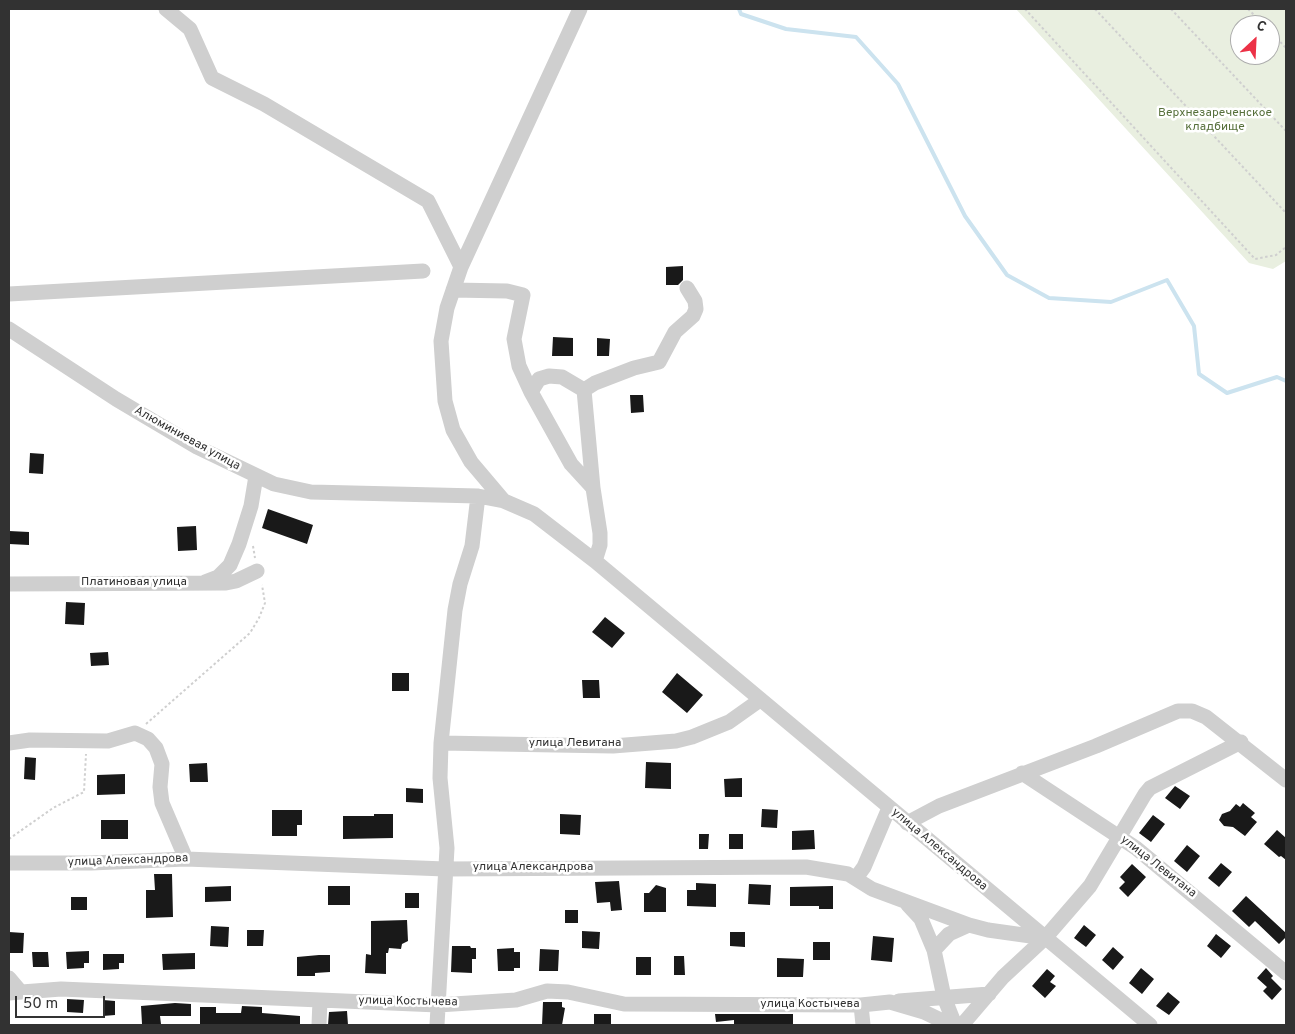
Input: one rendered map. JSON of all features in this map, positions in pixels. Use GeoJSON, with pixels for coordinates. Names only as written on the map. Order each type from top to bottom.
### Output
{"type":"FeatureCollection","features":[{"type":"Feature","properties":{"kind":"street"},"geometry":{"type":"LineString","coordinates":[[166,9],[190,29],[212,78],[264,104],[428,201],[461,267]]}},
{"type":"Feature","properties":{"kind":"street"},"geometry":{"type":"LineString","coordinates":[[504,501],[471,462],[453,430],[445,401],[441,340],[453,290],[461,267],[580,9]]}},
{"type":"Feature","properties":{"kind":"street"},"geometry":{"type":"LineString","coordinates":[[9,294],[424,271]]}},
{"type":"Feature","properties":{"kind":"street"},"geometry":{"type":"LineString","coordinates":[[584,390],[594,383],[618,374],[659,362],[675,332],[693,316],[696,309],[695,301],[687,288]]}},
{"type":"Feature","properties":{"kind":"street"},"geometry":{"type":"LineString","coordinates":[[453,290],[507,291],[524,295],[514,338],[514,348],[519,366],[530,392],[571,464],[593,488]]}},
{"type":"Feature","properties":{"kind":"street","name":"Алюминиевая улица"},"geometry":{"type":"LineString","coordinates":[[10,331],[116,399],[189,442],[256,476],[288,489],[310,492],[478,496],[504,501]]}},
{"type":"Feature","properties":{"kind":"street"},"geometry":{"type":"LineString","coordinates":[[530,392],[539,379],[549,376],[562,377],[584,390]]}},
{"type":"Feature","properties":{"kind":"street"},"geometry":{"type":"LineString","coordinates":[[584,390],[593,488],[600,533],[600,545],[594,561]]}},
{"type":"Feature","properties":{"kind":"street"},"geometry":{"type":"LineString","coordinates":[[205,583],[218,577],[230,565],[251,506],[256,476]]}},
{"type":"Feature","properties":{"kind":"street"},"geometry":{"type":"LineString","coordinates":[[437,1025],[447,836],[442,810],[440,743],[455,610],[460,584],[472,546],[478,496]]}},
{"type":"Feature","properties":{"kind":"street","name":"улица Александрова"},"geometry":{"type":"LineString","coordinates":[[504,501],[534,514],[550,525],[1150,1025]]}},
{"type":"Feature","properties":{"kind":"street","name":"Платиновая улица"},"geometry":{"type":"LineString","coordinates":[[9,584],[205,583],[236,581],[257,571]]}},
{"type":"Feature","properties":{"kind":"street","name":"улица Левитана"},"geometry":{"type":"LineString","coordinates":[[440,743],[613,746],[676,741],[692,737],[729,722],[760,700]]}},
{"type":"Feature","properties":{"kind":"street"},"geometry":{"type":"LineString","coordinates":[[907,823],[939,806],[1096,746],[1178,711],[1192,711],[1206,717],[1241,742],[1286,780]]}},
{"type":"Feature","properties":{"kind":"street"},"geometry":{"type":"LineString","coordinates":[[9,743],[30,740],[108,741],[135,733],[148,739],[156,748],[162,764],[160,787],[162,804],[186,859]]}},
{"type":"Feature","properties":{"kind":"street"},"geometry":{"type":"LineString","coordinates":[[962,1025],[1009,971],[1045,938],[1094,880],[1119,835],[1150,788],[1241,742]]}},
{"type":"Feature","properties":{"kind":"street","name":"улица Левитана"},"geometry":{"type":"LineString","coordinates":[[1022,773],[1119,835],[1157,863],[1286,973]]}},
{"type":"Feature","properties":{"kind":"street"},"geometry":{"type":"LineString","coordinates":[[856,878],[864,867],[889,808]]}},
{"type":"Feature","properties":{"kind":"street","name":"улица Александрова"},"geometry":{"type":"LineString","coordinates":[[9,863],[91,863],[186,859],[445,868],[806,867],[836,871],[856,878],[872,889],[969,925],[988,930],[1045,938]]}},
{"type":"Feature","properties":{"kind":"street"},"geometry":{"type":"LineString","coordinates":[[905,902],[921,919],[934,950],[944,997],[955,1025]]}},
{"type":"Feature","properties":{"kind":"street"},"geometry":{"type":"LineString","coordinates":[[934,950],[949,934],[969,925]]}},
{"type":"Feature","properties":{"kind":"street"},"geometry":{"type":"LineString","coordinates":[[9,978],[14,992]]}},
{"type":"Feature","properties":{"kind":"street","name":"улица Костычева"},"geometry":{"type":"LineString","coordinates":[[14,992],[61,989],[438,1005],[516,1000],[547,991],[568,992],[624,1004],[861,1005],[890,1002],[924,1012],[951,1025]]}},
{"type":"Feature","properties":{"kind":"street"},"geometry":{"type":"LineString","coordinates":[[890,1002],[989,994]]}},
{"type":"Feature","properties":{"kind":"street"},"geometry":{"type":"LineString","coordinates":[[319,1025],[320,1000]]}},
{"type":"Feature","properties":{"kind":"street"},"geometry":{"type":"LineString","coordinates":[[861,1005],[863,1025]]}},
{"type":"Feature","properties":{"kind":"path"},"geometry":{"type":"LineString","coordinates":[[1025,9],[1255,259],[1276,255],[1286,246]]}},
{"type":"Feature","properties":{"kind":"path"},"geometry":{"type":"LineString","coordinates":[[1095,9],[1286,213]]}},
{"type":"Feature","properties":{"kind":"path"},"geometry":{"type":"LineString","coordinates":[[1171,9],[1286,131]]}},
{"type":"Feature","properties":{"kind":"path"},"geometry":{"type":"LineString","coordinates":[[135,733],[250,633],[259,618],[265,603],[263,588],[257,571],[252,538]]}},
{"type":"Feature","properties":{"kind":"path"},"geometry":{"type":"LineString","coordinates":[[9,839],[53,808],[84,792],[86,742]]}},
{"type":"Feature","properties":{"kind":"green space","name":"Верхнезареченское кладбище"},"geometry":{"type":"Polygon","coordinates":[[[1016,9],[1286,9],[1286,261],[1273,269],[1249,263],[1016,9]]]}},
{"type":"Feature","properties":{"kind":"building"},"geometry":{"type":"Polygon","coordinates":[[[683,266],[683,280],[678,285],[666,285],[666,267],[683,266]]]}},
{"type":"Feature","properties":{"kind":"building"},"geometry":{"type":"Polygon","coordinates":[[[553,337],[573,338],[573,356],[552,356],[553,337]]]}},
{"type":"Feature","properties":{"kind":"building"},"geometry":{"type":"Polygon","coordinates":[[[597,338],[610,339],[609,356],[597,356],[597,338]]]}},
{"type":"Feature","properties":{"kind":"building"},"geometry":{"type":"Polygon","coordinates":[[[630,395],[643,395],[644,412],[631,413],[630,395]]]}},
{"type":"Feature","properties":{"kind":"building"},"geometry":{"type":"Polygon","coordinates":[[[30,453],[44,454],[43,474],[29,473],[30,453]]]}},
{"type":"Feature","properties":{"kind":"building"},"geometry":{"type":"Polygon","coordinates":[[[268,509],[313,525],[307,544],[262,528],[268,509]]]}},
{"type":"Feature","properties":{"kind":"building"},"geometry":{"type":"Polygon","coordinates":[[[196,526],[197,550],[178,551],[177,527],[196,526]]]}},
{"type":"Feature","properties":{"kind":"building"},"geometry":{"type":"Polygon","coordinates":[[[9,531],[29,532],[29,545],[9,544],[9,531]]]}},
{"type":"Feature","properties":{"kind":"building"},"geometry":{"type":"Polygon","coordinates":[[[66,602],[85,603],[84,625],[65,624],[66,602]]]}},
{"type":"Feature","properties":{"kind":"building"},"geometry":{"type":"Polygon","coordinates":[[[605,617],[625,633],[612,648],[592,632],[605,617]]]}},
{"type":"Feature","properties":{"kind":"building"},"geometry":{"type":"Polygon","coordinates":[[[108,652],[109,665],[91,666],[90,653],[108,652]]]}},
{"type":"Feature","properties":{"kind":"building"},"geometry":{"type":"Polygon","coordinates":[[[392,673],[409,673],[409,691],[392,691],[392,673]]]}},
{"type":"Feature","properties":{"kind":"building"},"geometry":{"type":"Polygon","coordinates":[[[677,673],[703,695],[687,713],[662,692],[677,673]]]}},
{"type":"Feature","properties":{"kind":"building"},"geometry":{"type":"Polygon","coordinates":[[[582,680],[599,680],[600,698],[583,698],[582,680]]]}},
{"type":"Feature","properties":{"kind":"building"},"geometry":{"type":"Polygon","coordinates":[[[25,757],[36,758],[35,780],[24,779],[25,757]]]}},
{"type":"Feature","properties":{"kind":"building"},"geometry":{"type":"Polygon","coordinates":[[[646,762],[671,763],[671,789],[645,788],[646,762]]]}},
{"type":"Feature","properties":{"kind":"building"},"geometry":{"type":"Polygon","coordinates":[[[207,763],[208,782],[190,782],[189,764],[207,763]]]}},
{"type":"Feature","properties":{"kind":"building"},"geometry":{"type":"Polygon","coordinates":[[[125,774],[125,794],[97,795],[97,775],[125,774]]]}},
{"type":"Feature","properties":{"kind":"building"},"geometry":{"type":"Polygon","coordinates":[[[742,778],[742,797],[725,797],[724,779],[742,778]]]}},
{"type":"Feature","properties":{"kind":"building"},"geometry":{"type":"Polygon","coordinates":[[[1175,786],[1190,796],[1180,809],[1165,798],[1175,786]]]}},
{"type":"Feature","properties":{"kind":"building"},"geometry":{"type":"Polygon","coordinates":[[[406,788],[423,789],[423,803],[406,802],[406,788]]]}},
{"type":"Feature","properties":{"kind":"building"},"geometry":{"type":"Polygon","coordinates":[[[1243,803],[1255,813],[1251,817],[1257,822],[1245,836],[1233,827],[1224,826],[1219,820],[1222,814],[1230,811],[1236,804],[1240,807],[1243,803]]]}},
{"type":"Feature","properties":{"kind":"building"},"geometry":{"type":"Polygon","coordinates":[[[762,809],[778,810],[777,828],[761,827],[762,809]]]}},
{"type":"Feature","properties":{"kind":"building"},"geometry":{"type":"Polygon","coordinates":[[[272,810],[302,810],[302,825],[297,825],[297,836],[272,836],[272,810]]]}},
{"type":"Feature","properties":{"kind":"building"},"geometry":{"type":"Polygon","coordinates":[[[374,814],[393,814],[393,838],[343,839],[343,816],[374,816],[374,814]]]}},
{"type":"Feature","properties":{"kind":"building"},"geometry":{"type":"Polygon","coordinates":[[[560,814],[581,815],[580,835],[560,834],[560,814]]]}},
{"type":"Feature","properties":{"kind":"building"},"geometry":{"type":"Polygon","coordinates":[[[1153,815],[1165,824],[1151,842],[1139,833],[1153,815]]]}},
{"type":"Feature","properties":{"kind":"building"},"geometry":{"type":"Polygon","coordinates":[[[101,820],[128,820],[128,839],[101,839],[101,820]]]}},
{"type":"Feature","properties":{"kind":"building"},"geometry":{"type":"Polygon","coordinates":[[[814,830],[815,849],[792,850],[792,831],[814,830]]]}},
{"type":"Feature","properties":{"kind":"building"},"geometry":{"type":"Polygon","coordinates":[[[1277,830],[1286,838],[1286,860],[1281,856],[1279,857],[1264,844],[1277,830]]]}},
{"type":"Feature","properties":{"kind":"building"},"geometry":{"type":"Polygon","coordinates":[[[699,834],[709,834],[708,849],[699,849],[699,834]]]}},
{"type":"Feature","properties":{"kind":"building"},"geometry":{"type":"Polygon","coordinates":[[[729,834],[743,834],[743,849],[729,849],[729,834]]]}},
{"type":"Feature","properties":{"kind":"building"},"geometry":{"type":"Polygon","coordinates":[[[1187,845],[1200,856],[1187,872],[1174,861],[1187,845]]]}},
{"type":"Feature","properties":{"kind":"building"},"geometry":{"type":"Polygon","coordinates":[[[1221,863],[1232,872],[1219,887],[1208,878],[1221,863]]]}},
{"type":"Feature","properties":{"kind":"building"},"geometry":{"type":"Polygon","coordinates":[[[1132,864],[1146,877],[1128,897],[1119,888],[1125,882],[1120,877],[1132,864]]]}},
{"type":"Feature","properties":{"kind":"building"},"geometry":{"type":"Polygon","coordinates":[[[154,874],[172,874],[173,917],[146,918],[146,890],[155,890],[154,874]]]}},
{"type":"Feature","properties":{"kind":"building"},"geometry":{"type":"Polygon","coordinates":[[[619,881],[622,910],[611,911],[610,902],[597,903],[595,882],[619,881]]]}},
{"type":"Feature","properties":{"kind":"building"},"geometry":{"type":"Polygon","coordinates":[[[696,883],[716,884],[716,907],[687,906],[687,890],[696,890],[696,883]]]}},
{"type":"Feature","properties":{"kind":"building"},"geometry":{"type":"Polygon","coordinates":[[[749,884],[771,885],[770,905],[748,904],[749,884]]]}},
{"type":"Feature","properties":{"kind":"building"},"geometry":{"type":"Polygon","coordinates":[[[656,885],[666,888],[666,912],[644,912],[644,893],[649,893],[656,885]]]}},
{"type":"Feature","properties":{"kind":"building"},"geometry":{"type":"Polygon","coordinates":[[[231,886],[231,901],[205,902],[205,887],[231,886]]]}},
{"type":"Feature","properties":{"kind":"building"},"geometry":{"type":"Polygon","coordinates":[[[328,886],[350,886],[350,905],[328,905],[328,886]]]}},
{"type":"Feature","properties":{"kind":"building"},"geometry":{"type":"Polygon","coordinates":[[[833,886],[833,909],[819,909],[819,906],[790,906],[790,887],[833,886]]]}},
{"type":"Feature","properties":{"kind":"building"},"geometry":{"type":"Polygon","coordinates":[[[405,893],[419,893],[419,908],[405,908],[405,893]]]}},
{"type":"Feature","properties":{"kind":"building"},"geometry":{"type":"Polygon","coordinates":[[[1246,896],[1286,933],[1286,937],[1279,944],[1255,921],[1249,927],[1232,911],[1246,896]]]}},
{"type":"Feature","properties":{"kind":"building"},"geometry":{"type":"Polygon","coordinates":[[[71,897],[87,897],[87,910],[71,910],[71,897]]]}},
{"type":"Feature","properties":{"kind":"building"},"geometry":{"type":"Polygon","coordinates":[[[565,910],[578,910],[578,923],[565,923],[565,910]]]}},
{"type":"Feature","properties":{"kind":"building"},"geometry":{"type":"Polygon","coordinates":[[[407,920],[408,941],[402,944],[401,949],[389,948],[388,953],[386,953],[386,974],[365,973],[366,954],[371,955],[371,921],[407,920]]]}},
{"type":"Feature","properties":{"kind":"building"},"geometry":{"type":"Polygon","coordinates":[[[1084,925],[1096,935],[1086,947],[1074,938],[1084,925]]]}},
{"type":"Feature","properties":{"kind":"building"},"geometry":{"type":"Polygon","coordinates":[[[211,926],[229,927],[228,947],[210,946],[211,926]]]}},
{"type":"Feature","properties":{"kind":"building"},"geometry":{"type":"Polygon","coordinates":[[[247,930],[264,930],[263,946],[247,946],[247,930]]]}},
{"type":"Feature","properties":{"kind":"building"},"geometry":{"type":"Polygon","coordinates":[[[582,931],[600,932],[599,949],[582,948],[582,931]]]}},
{"type":"Feature","properties":{"kind":"building"},"geometry":{"type":"Polygon","coordinates":[[[9,932],[24,933],[23,953],[9,953],[9,932]]]}},
{"type":"Feature","properties":{"kind":"building"},"geometry":{"type":"Polygon","coordinates":[[[730,932],[745,932],[745,947],[730,946],[730,932]]]}},
{"type":"Feature","properties":{"kind":"building"},"geometry":{"type":"Polygon","coordinates":[[[1216,934],[1231,946],[1221,958],[1207,946],[1216,934]]]}},
{"type":"Feature","properties":{"kind":"building"},"geometry":{"type":"Polygon","coordinates":[[[873,936],[894,938],[892,962],[871,960],[873,936]]]}},
{"type":"Feature","properties":{"kind":"building"},"geometry":{"type":"Polygon","coordinates":[[[813,942],[830,942],[830,960],[813,960],[813,942]]]}},
{"type":"Feature","properties":{"kind":"building"},"geometry":{"type":"Polygon","coordinates":[[[452,946],[476,948],[476,959],[472,959],[472,973],[451,972],[452,946]]]}},
{"type":"Feature","properties":{"kind":"building"},"geometry":{"type":"Polygon","coordinates":[[[1113,947],[1124,957],[1113,970],[1102,960],[1113,947]]]}},
{"type":"Feature","properties":{"kind":"building"},"geometry":{"type":"Polygon","coordinates":[[[514,948],[514,952],[520,952],[520,968],[514,968],[514,971],[498,971],[497,949],[514,948]]]}},
{"type":"Feature","properties":{"kind":"building"},"geometry":{"type":"Polygon","coordinates":[[[540,949],[559,950],[558,971],[539,971],[540,949]]]}},
{"type":"Feature","properties":{"kind":"building"},"geometry":{"type":"Polygon","coordinates":[[[89,951],[89,963],[84,963],[84,968],[67,969],[66,952],[89,951]]]}},
{"type":"Feature","properties":{"kind":"building"},"geometry":{"type":"Polygon","coordinates":[[[32,952],[48,952],[49,967],[33,967],[32,952]]]}},
{"type":"Feature","properties":{"kind":"building"},"geometry":{"type":"Polygon","coordinates":[[[195,953],[195,969],[163,970],[162,954],[195,953]]]}},
{"type":"Feature","properties":{"kind":"building"},"geometry":{"type":"Polygon","coordinates":[[[103,954],[124,954],[124,963],[119,963],[119,969],[103,970],[103,954]]]}},
{"type":"Feature","properties":{"kind":"building"},"geometry":{"type":"Polygon","coordinates":[[[330,955],[330,972],[315,973],[315,976],[297,976],[297,957],[330,955]]]}},
{"type":"Feature","properties":{"kind":"building"},"geometry":{"type":"Polygon","coordinates":[[[674,956],[684,956],[685,975],[674,975],[674,956]]]}},
{"type":"Feature","properties":{"kind":"building"},"geometry":{"type":"Polygon","coordinates":[[[636,957],[651,957],[651,975],[636,975],[636,957]]]}},
{"type":"Feature","properties":{"kind":"building"},"geometry":{"type":"Polygon","coordinates":[[[777,958],[804,959],[803,977],[777,977],[777,958]]]}},
{"type":"Feature","properties":{"kind":"building"},"geometry":{"type":"Polygon","coordinates":[[[1141,968],[1154,979],[1142,994],[1129,983],[1141,968]]]}},
{"type":"Feature","properties":{"kind":"building"},"geometry":{"type":"Polygon","coordinates":[[[1266,968],[1273,976],[1271,978],[1282,989],[1272,1000],[1263,991],[1267,987],[1257,978],[1266,968]]]}},
{"type":"Feature","properties":{"kind":"building"},"geometry":{"type":"Polygon","coordinates":[[[1047,969],[1055,976],[1050,982],[1056,986],[1045,998],[1032,986],[1047,969]]]}},
{"type":"Feature","properties":{"kind":"building"},"geometry":{"type":"Polygon","coordinates":[[[1168,992],[1180,1002],[1169,1015],[1156,1006],[1168,992]]]}},
{"type":"Feature","properties":{"kind":"building"},"geometry":{"type":"Polygon","coordinates":[[[67,999],[84,1000],[83,1013],[67,1012],[67,999]]]}},
{"type":"Feature","properties":{"kind":"building"},"geometry":{"type":"Polygon","coordinates":[[[103,1000],[115,1001],[115,1015],[103,1016],[103,1000]]]}},
{"type":"Feature","properties":{"kind":"building"},"geometry":{"type":"Polygon","coordinates":[[[543,1002],[562,1002],[562,1007],[565,1008],[562,1025],[542,1025],[543,1002]]]}},
{"type":"Feature","properties":{"kind":"building"},"geometry":{"type":"Polygon","coordinates":[[[175,1003],[191,1004],[191,1016],[160,1016],[161,1024],[142,1024],[141,1006],[175,1003]]]}},
{"type":"Feature","properties":{"kind":"building"},"geometry":{"type":"Polygon","coordinates":[[[242,1006],[262,1007],[262,1013],[300,1016],[300,1025],[200,1025],[200,1007],[216,1007],[216,1013],[241,1013],[242,1006]]]}},
{"type":"Feature","properties":{"kind":"building"},"geometry":{"type":"Polygon","coordinates":[[[347,1011],[348,1025],[328,1025],[329,1012],[347,1011]]]}},
{"type":"Feature","properties":{"kind":"building"},"geometry":{"type":"Polygon","coordinates":[[[594,1014],[611,1014],[611,1025],[594,1025],[594,1014]]]}},
{"type":"Feature","properties":{"kind":"building"},"geometry":{"type":"Polygon","coordinates":[[[715,1014],[793,1014],[793,1025],[734,1025],[734,1020],[716,1022],[715,1014]]]}},
{"type":"Feature","properties":{"kind":"waterway"},"geometry":{"type":"LineString","coordinates":[[739,9],[741,14],[786,29],[856,37],[898,84],[965,216],[1007,275],[1049,298],[1111,302],[1167,280],[1194,326],[1199,374],[1227,393],[1277,377],[1286,381]]}}]}
